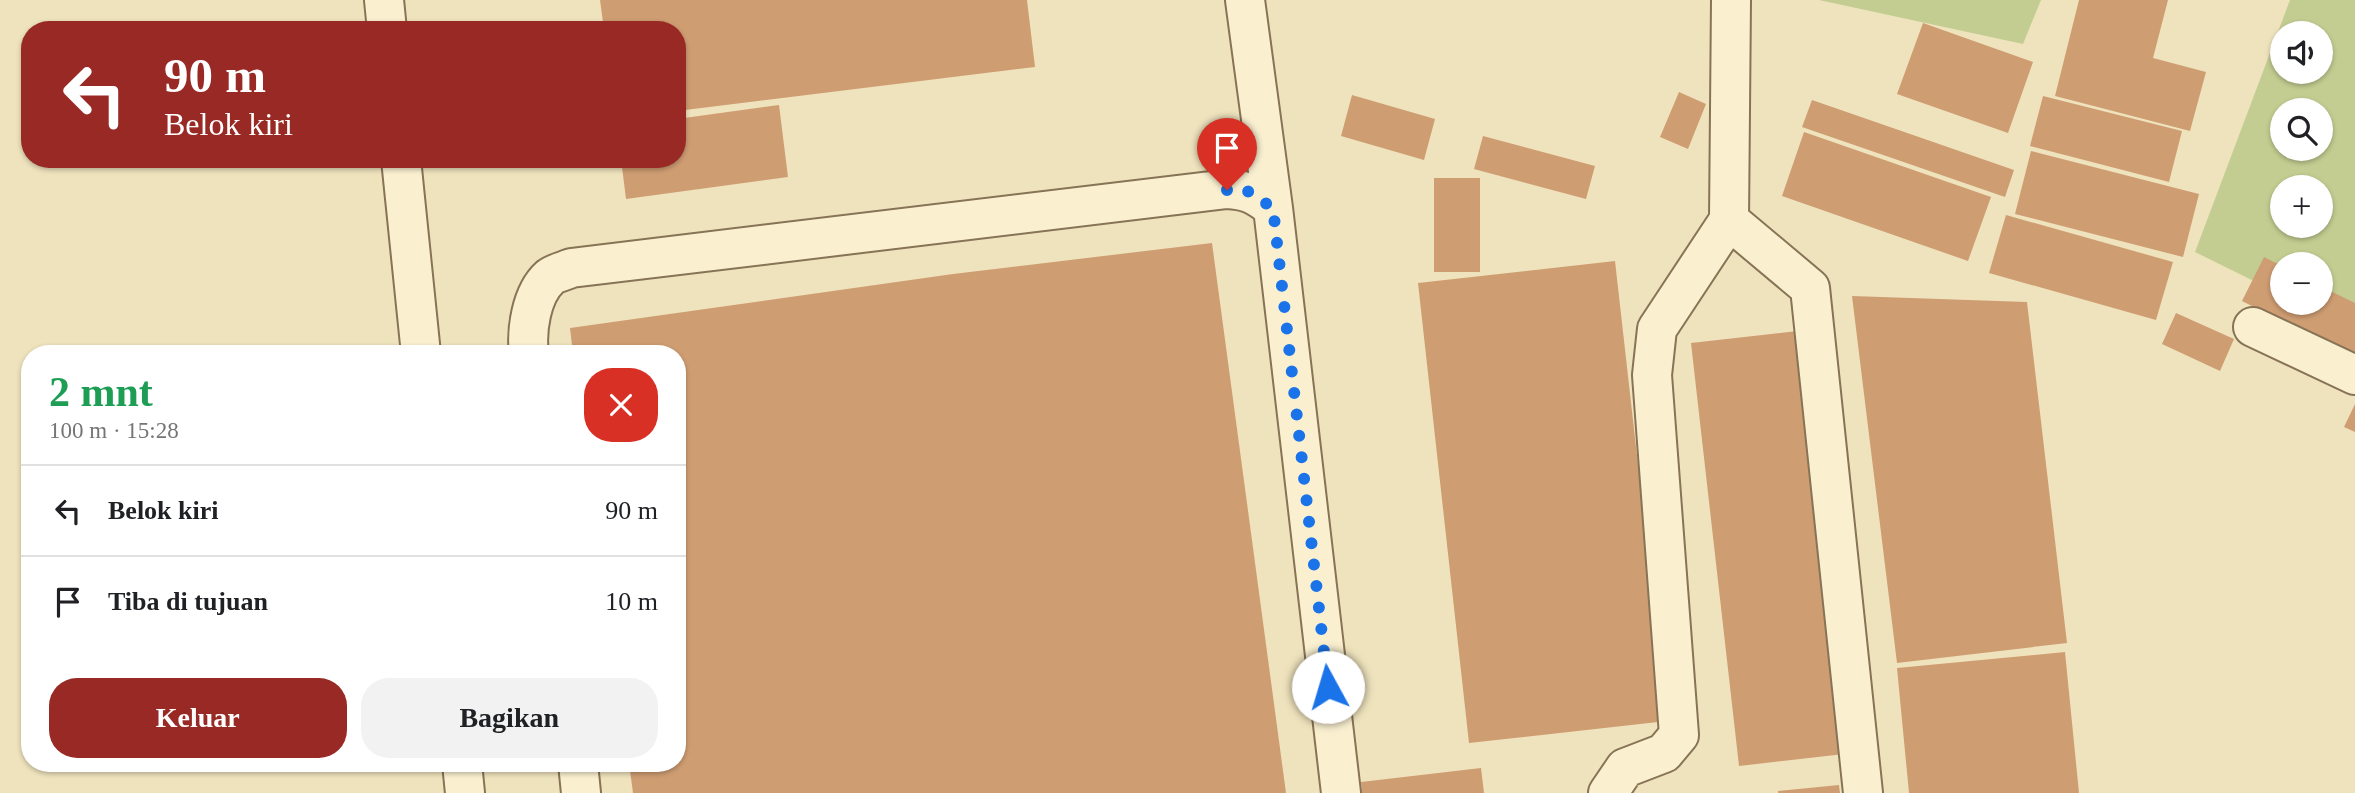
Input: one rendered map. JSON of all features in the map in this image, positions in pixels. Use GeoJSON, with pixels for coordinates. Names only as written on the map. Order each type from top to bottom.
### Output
{"type":"FeatureCollection","features":[{"type":"Feature","properties":{"kind":"lane"},"geometry":{"type":"LineString","coordinates":[[384,0],[386,21]]}},
{"type":"Feature","properties":{"kind":"lane"},"geometry":{"type":"LineString","coordinates":[[1245,0],[1273,208],[1340,793]]}},
{"type":"Feature","properties":{"kind":"lane"},"geometry":{"type":"LineString","coordinates":[[1608,793],[1625,768],[1664,752],[1679,735],[1652,374],[1657,329],[1729,220],[1731,0]]}},
{"type":"Feature","properties":{"kind":"lane"},"geometry":{"type":"LineString","coordinates":[[402,168],[420,345]]}},
{"type":"Feature","properties":{"kind":"lane"},"geometry":{"type":"LineString","coordinates":[[528,345],[534,304],[550,277],[571,268],[1227,190],[1246,190],[1273,208]]}},
{"type":"Feature","properties":{"kind":"lane"},"geometry":{"type":"LineString","coordinates":[[1729,220],[1810,288],[1863,793]]}},
{"type":"Feature","properties":{"kind":"lane"},"geometry":{"type":"LineString","coordinates":[[2253,327],[2355,375]]}},
{"type":"Feature","properties":{"kind":"lane"},"geometry":{"type":"LineString","coordinates":[[463,772],[465,793]]}},
{"type":"Feature","properties":{"kind":"lane"},"geometry":{"type":"LineString","coordinates":[[579,772],[581,793]]}},
{"type":"Feature","properties":{"kind":"green space"},"geometry":{"type":"Polygon","coordinates":[[[1819,0],[2041,0],[2023,44],[1819,0]]]}},
{"type":"Feature","properties":{"kind":"green space"},"geometry":{"type":"Polygon","coordinates":[[[2290,0],[2355,0],[2355,331],[2322,315],[2333,315],[2333,252],[2270,252],[2270,289],[2195,252],[2270,53],[2270,84],[2333,84],[2333,21],[2282,21],[2290,0]]]}},
{"type":"Feature","properties":{"kind":"building"},"geometry":{"type":"Polygon","coordinates":[[[600,0],[1027,0],[1035,67],[686,110],[686,21],[603,21],[600,0]]]}},
{"type":"Feature","properties":{"kind":"building"},"geometry":{"type":"Polygon","coordinates":[[[2079,0],[2168,0],[2153,58],[2206,72],[2190,131],[2055,96],[2079,0]]]}},
{"type":"Feature","properties":{"kind":"building"},"geometry":{"type":"Polygon","coordinates":[[[1923,23],[2033,62],[2008,133],[1897,94],[1923,23]]]}},
{"type":"Feature","properties":{"kind":"building"},"geometry":{"type":"Polygon","coordinates":[[[1679,92],[1706,104],[1688,149],[1660,137],[1679,92]]]}},
{"type":"Feature","properties":{"kind":"building"},"geometry":{"type":"Polygon","coordinates":[[[1352,95],[1435,119],[1424,160],[1341,136],[1352,95]]]}},
{"type":"Feature","properties":{"kind":"building"},"geometry":{"type":"Polygon","coordinates":[[[2043,96],[2182,131],[2169,182],[2030,146],[2043,96]]]}},
{"type":"Feature","properties":{"kind":"building"},"geometry":{"type":"Polygon","coordinates":[[[1812,100],[2014,170],[2005,197],[1802,127],[1812,100]]]}},
{"type":"Feature","properties":{"kind":"building"},"geometry":{"type":"Polygon","coordinates":[[[779,105],[788,177],[626,199],[622,168],[686,168],[686,118],[779,105]]]}},
{"type":"Feature","properties":{"kind":"building"},"geometry":{"type":"Polygon","coordinates":[[[1804,132],[1991,197],[1968,261],[1782,196],[1804,132]]]}},
{"type":"Feature","properties":{"kind":"building"},"geometry":{"type":"Polygon","coordinates":[[[1483,136],[1595,166],[1586,199],[1474,169],[1483,136]]]}},
{"type":"Feature","properties":{"kind":"building"},"geometry":{"type":"Polygon","coordinates":[[[2031,151],[2199,194],[2183,257],[2015,214],[2031,151]]]}},
{"type":"Feature","properties":{"kind":"building"},"geometry":{"type":"Polygon","coordinates":[[[1434,178],[1480,178],[1480,272],[1434,272],[1434,178]]]}},
{"type":"Feature","properties":{"kind":"building"},"geometry":{"type":"Polygon","coordinates":[[[2006,215],[2173,262],[2156,320],[1989,273],[2006,215]]]}},
{"type":"Feature","properties":{"kind":"building"},"geometry":{"type":"Polygon","coordinates":[[[1212,243],[1286,793],[633,793],[630,772],[686,772],[686,345],[572,345],[570,328],[953,274],[1212,243]]]}},
{"type":"Feature","properties":{"kind":"building"},"geometry":{"type":"Polygon","coordinates":[[[2264,257],[2270,260],[2270,315],[2333,315],[2333,292],[2355,303],[2355,358],[2242,301],[2264,257]]]}},
{"type":"Feature","properties":{"kind":"building"},"geometry":{"type":"Polygon","coordinates":[[[1615,261],[1667,721],[1469,743],[1418,283],[1615,261]]]}},
{"type":"Feature","properties":{"kind":"building"},"geometry":{"type":"Polygon","coordinates":[[[1852,296],[2027,302],[2067,643],[1897,663],[1852,296]]]}},
{"type":"Feature","properties":{"kind":"building"},"geometry":{"type":"Polygon","coordinates":[[[2176,313],[2234,339],[2220,371],[2162,344],[2176,313]]]}},
{"type":"Feature","properties":{"kind":"building"},"geometry":{"type":"Polygon","coordinates":[[[1806,330],[1853,753],[1739,766],[1691,343],[1806,330]]]}},
{"type":"Feature","properties":{"kind":"building"},"geometry":{"type":"Polygon","coordinates":[[[2355,404],[2355,432],[2344,427],[2355,404]]]}},
{"type":"Feature","properties":{"kind":"building"},"geometry":{"type":"Polygon","coordinates":[[[2065,652],[2079,793],[1909,793],[1897,668],[2065,652]]]}},
{"type":"Feature","properties":{"kind":"building"},"geometry":{"type":"Polygon","coordinates":[[[1481,768],[1484,793],[1362,793],[1361,782],[1481,768]]]}},
{"type":"Feature","properties":{"kind":"building"},"geometry":{"type":"Polygon","coordinates":[[[1839,785],[1840,793],[1778,793],[1778,791],[1839,785]]]}},
{"type":"Feature","properties":{"kind":"route"},"geometry":{"type":"LineString","coordinates":[[1227,190],[1246,190],[1273,208],[1328,687]]}}]}
